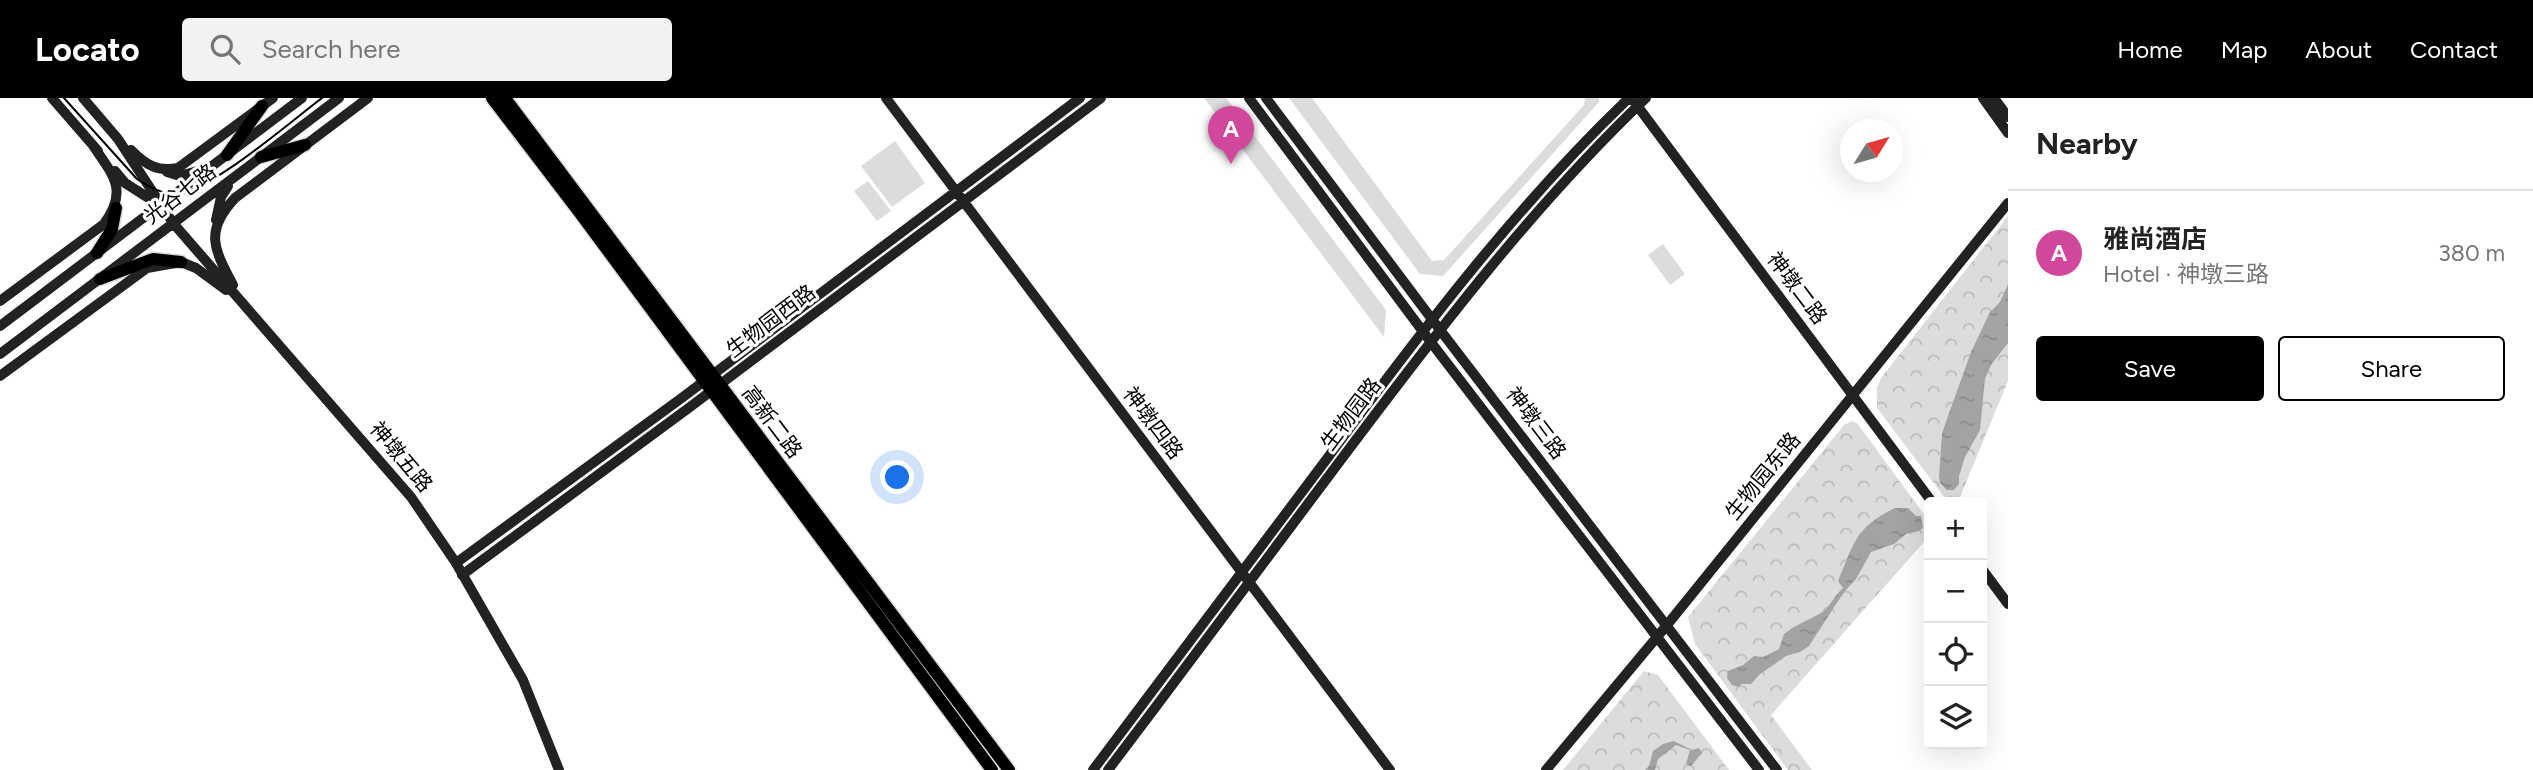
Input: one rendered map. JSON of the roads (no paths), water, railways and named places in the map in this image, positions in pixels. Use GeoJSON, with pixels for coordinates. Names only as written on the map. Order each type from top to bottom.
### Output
{"type":"FeatureCollection","features":[{"type":"Feature","properties":{"kind":"main road","name":"高新二路"},"geometry":{"type":"LineString","coordinates":[[492,98],[1009,770]]}},
{"type":"Feature","properties":{"kind":"main road","name":"高新二路"},"geometry":{"type":"LineString","coordinates":[[507,98],[523,124],[992,770]]}},
{"type":"Feature","properties":{"kind":"main road"},"geometry":{"type":"LineString","coordinates":[[227,155],[261,106]]}},
{"type":"Feature","properties":{"kind":"main road"},"geometry":{"type":"LineString","coordinates":[[261,157],[305,145]]}},
{"type":"Feature","properties":{"kind":"main road"},"geometry":{"type":"LineString","coordinates":[[97,253],[112,229],[116,208]]}},
{"type":"Feature","properties":{"kind":"main road"},"geometry":{"type":"LineString","coordinates":[[100,279],[153,259],[181,262]]}},
{"type":"Feature","properties":{"kind":"street","name":"神墩五路"},"geometry":{"type":"LineString","coordinates":[[52,98],[125,183],[160,205]]}},
{"type":"Feature","properties":{"kind":"street","name":"神墩五路"},"geometry":{"type":"LineString","coordinates":[[83,98],[118,139],[173,223],[411,497],[456,563],[523,680],[559,770]]}},
{"type":"Feature","properties":{"kind":"street"},"geometry":{"type":"LineString","coordinates":[[164,171],[178,168],[273,98]]}},
{"type":"Feature","properties":{"kind":"street","name":"光谷七路"},"geometry":{"type":"LineString","coordinates":[[0,326],[302,98]]}},
{"type":"Feature","properties":{"kind":"street","name":"光谷七路"},"geometry":{"type":"LineString","coordinates":[[0,354],[340,98]]}},
{"type":"Feature","properties":{"kind":"street"},"geometry":{"type":"LineString","coordinates":[[214,233],[220,218],[235,198],[368,98]]}},
{"type":"Feature","properties":{"kind":"street","name":"神墩四路"},"geometry":{"type":"LineString","coordinates":[[886,98],[1390,770]]}},
{"type":"Feature","properties":{"kind":"street","name":"生物园西路"},"geometry":{"type":"LineString","coordinates":[[462,575],[1080,98]]}},
{"type":"Feature","properties":{"kind":"street","name":"生物园西路"},"geometry":{"type":"LineString","coordinates":[[456,563],[964,202],[1101,98]]}},
{"type":"Feature","properties":{"kind":"street","name":"神墩三路"},"geometry":{"type":"LineString","coordinates":[[1249,98],[1430,341],[1759,770]]}},
{"type":"Feature","properties":{"kind":"street","name":"神墩三路"},"geometry":{"type":"LineString","coordinates":[[1266,98],[1432,320],[1777,770]]}},
{"type":"Feature","properties":{"kind":"street"},"geometry":{"type":"LineString","coordinates":[[1983,98],[2008,133]]}},
{"type":"Feature","properties":{"kind":"street"},"geometry":{"type":"LineString","coordinates":[[1994,98],[2008,117]]}},
{"type":"Feature","properties":{"kind":"street","name":"生物园路"},"geometry":{"type":"LineString","coordinates":[[1093,770],[1422,330],[1522,210],[1601,124],[1636,100]]}},
{"type":"Feature","properties":{"kind":"street","name":"生物园路"},"geometry":{"type":"LineString","coordinates":[[1108,770],[1430,341],[1531,218],[1636,100]]}},
{"type":"Feature","properties":{"kind":"street","name":"神墩二路"},"geometry":{"type":"LineString","coordinates":[[1636,100],[1928,497]]}},
{"type":"Feature","properties":{"kind":"street"},"geometry":{"type":"LineString","coordinates":[[118,139],[146,165],[180,176],[214,165]]}},
{"type":"Feature","properties":{"kind":"street"},"geometry":{"type":"LineString","coordinates":[[0,302],[104,223],[116,208],[116,179],[94,147]]}},
{"type":"Feature","properties":{"kind":"street"},"geometry":{"type":"LineString","coordinates":[[232,179],[221,197],[214,233],[216,254],[243,304]]}},
{"type":"Feature","properties":{"kind":"street","name":"生物园东路"},"geometry":{"type":"LineString","coordinates":[[1546,770],[1667,625],[2008,203]]}},
{"type":"Feature","properties":{"kind":"street"},"geometry":{"type":"LineString","coordinates":[[0,376],[147,268],[181,262],[196,268],[243,304]]}},
{"type":"Feature","properties":{"kind":"street"},"geometry":{"type":"LineString","coordinates":[[1987,576],[2008,604]]}},
{"type":"Feature","properties":{"kind":"water"},"geometry":{"type":"Polygon","coordinates":[[[2008,284],[2008,343],[1991,365],[1985,379],[1980,430],[1965,457],[1959,484],[1954,490],[1947,490],[1940,483],[1939,477],[1942,433],[1971,352],[1990,312],[2000,302],[2008,284]]]}},
{"type":"Feature","properties":{"kind":"water"},"geometry":{"type":"Polygon","coordinates":[[[1895,508],[1908,508],[1916,516],[1921,516],[1923,528],[1906,534],[1894,544],[1871,552],[1856,579],[1844,592],[1809,646],[1786,656],[1760,674],[1751,684],[1741,684],[1739,687],[1732,685],[1727,678],[1728,671],[1743,665],[1754,656],[1763,657],[1779,649],[1784,634],[1826,609],[1843,588],[1838,581],[1857,538],[1881,515],[1895,508]]]}},
{"type":"Feature","properties":{"kind":"water"},"geometry":{"type":"Polygon","coordinates":[[[1674,741],[1692,750],[1699,748],[1702,753],[1691,766],[1686,764],[1690,750],[1676,745],[1658,759],[1655,770],[1645,770],[1649,766],[1653,751],[1674,741]]]}},
{"type":"Feature","properties":{"kind":"tram line"},"geometry":{"type":"LineString","coordinates":[[64,98],[137,179],[151,188],[172,194],[192,190],[210,181],[322,98]]}},
{"type":"Feature","properties":{"kind":"place","name":"雅尚酒店"},"geometry":{"type":"Point","coordinates":[1231,164]}}]}
